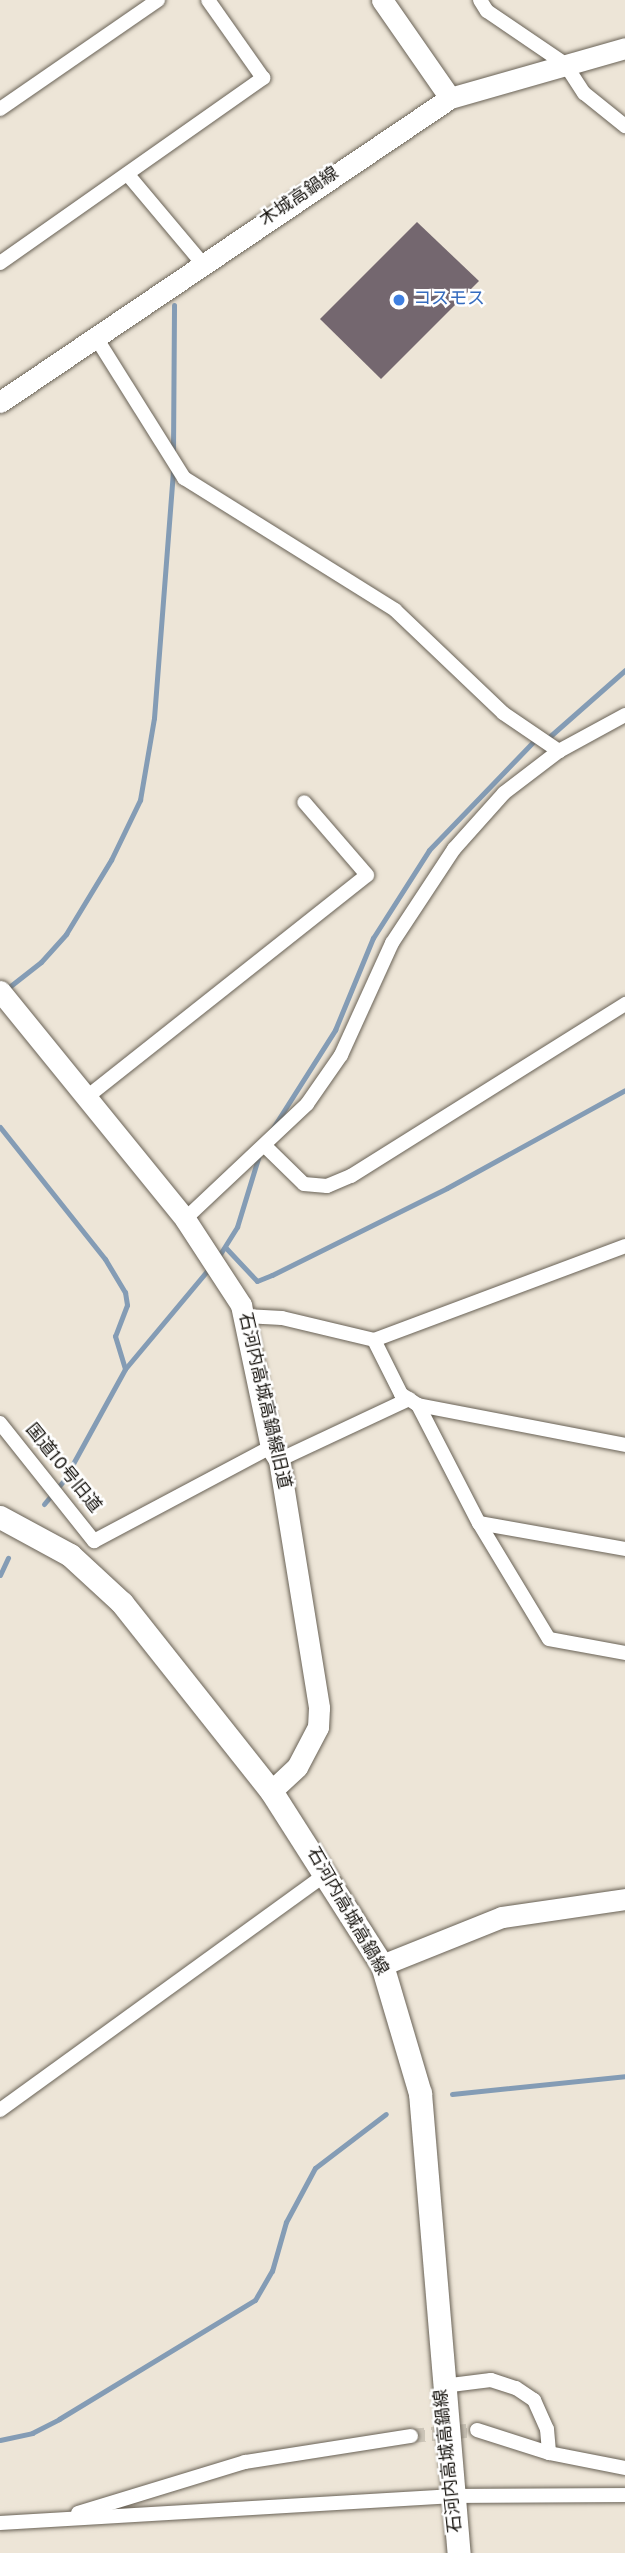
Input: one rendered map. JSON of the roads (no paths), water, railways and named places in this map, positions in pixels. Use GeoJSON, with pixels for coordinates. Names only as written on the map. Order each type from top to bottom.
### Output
{"type":"FeatureCollection","features":[{"type":"Feature","properties":{"kind":"main road","name":"石河内高城高鍋線"},"geometry":{"type":"LineString","coordinates":[[0,1517],[70,1555],[121,1603],[271,1791],[327,1873],[382,1965],[420,2093],[459,2553]]}},
{"type":"Feature","properties":{"kind":"street"},"geometry":{"type":"LineString","coordinates":[[0,109],[158,0]]}},
{"type":"Feature","properties":{"kind":"street"},"geometry":{"type":"LineString","coordinates":[[0,263],[129,176],[263,78],[208,0]]}},
{"type":"Feature","properties":{"kind":"street"},"geometry":{"type":"LineString","coordinates":[[382,0],[450,98]]}},
{"type":"Feature","properties":{"kind":"street"},"geometry":{"type":"LineString","coordinates":[[480,0],[487,11],[565,64],[584,93],[625,126]]}},
{"type":"Feature","properties":{"kind":"street","name":"木城高鍋線"},"geometry":{"type":"LineString","coordinates":[[0,402],[202,263],[450,98],[625,48]]}},
{"type":"Feature","properties":{"kind":"street"},"geometry":{"type":"LineString","coordinates":[[129,176],[202,263]]}},
{"type":"Feature","properties":{"kind":"street"},"geometry":{"type":"LineString","coordinates":[[95,336],[184,478],[395,610],[503,713],[559,751]]}},
{"type":"Feature","properties":{"kind":"street"},"geometry":{"type":"LineString","coordinates":[[185,1219],[307,1104],[341,1055],[392,943],[454,849],[504,793],[559,751],[625,715]]}},
{"type":"Feature","properties":{"kind":"street"},"geometry":{"type":"LineString","coordinates":[[87,1097],[368,875],[304,802]]}},
{"type":"Feature","properties":{"kind":"street","name":"石河内高城高鍋線旧道"},"geometry":{"type":"LineString","coordinates":[[0,991],[185,1219],[231,1287],[245,1316],[275,1453],[319,1708],[318,1727],[297,1767],[271,1791]]}},
{"type":"Feature","properties":{"kind":"street"},"geometry":{"type":"LineString","coordinates":[[265,1146],[304,1184],[327,1186],[351,1176],[625,1004]]}},
{"type":"Feature","properties":{"kind":"street"},"geometry":{"type":"LineString","coordinates":[[245,1316],[282,1318],[374,1340],[625,1246]]}},
{"type":"Feature","properties":{"kind":"street"},"geometry":{"type":"LineString","coordinates":[[374,1340],[383,1364],[413,1402],[479,1523],[549,1639],[625,1653]]}},
{"type":"Feature","properties":{"kind":"street"},"geometry":{"type":"LineString","coordinates":[[275,1453],[413,1402],[625,1445]]}},
{"type":"Feature","properties":{"kind":"street","name":"国道10号旧道"},"geometry":{"type":"LineString","coordinates":[[0,1423],[66,1500],[94,1541],[275,1453]]}},
{"type":"Feature","properties":{"kind":"street"},"geometry":{"type":"LineString","coordinates":[[479,1523],[625,1549]]}},
{"type":"Feature","properties":{"kind":"street"},"geometry":{"type":"LineString","coordinates":[[0,2110],[327,1873]]}},
{"type":"Feature","properties":{"kind":"street"},"geometry":{"type":"LineString","coordinates":[[382,1965],[502,1917],[625,1899]]}},
{"type":"Feature","properties":{"kind":"street"},"geometry":{"type":"LineString","coordinates":[[443,2386],[491,2380],[516,2388],[534,2400],[547,2429],[550,2453]]}},
{"type":"Feature","properties":{"kind":"street"},"geometry":{"type":"LineString","coordinates":[[477,2430],[550,2453],[625,2468]]}},
{"type":"Feature","properties":{"kind":"street"},"geometry":{"type":"LineString","coordinates":[[60,2519],[245,2462],[411,2436]]}},
{"type":"Feature","properties":{"kind":"street"},"geometry":{"type":"LineString","coordinates":[[0,2523],[455,2506],[625,2495]]}},
{"type":"Feature","properties":{"kind":"waterway"},"geometry":{"type":"LineString","coordinates":[[173,452],[174,305]]}},
{"type":"Feature","properties":{"kind":"waterway"},"geometry":{"type":"LineString","coordinates":[[4,991],[41,962],[66,934],[111,860],[140,800],[154,718],[173,469]]}},
{"type":"Feature","properties":{"kind":"waterway"},"geometry":{"type":"LineString","coordinates":[[271,1131],[335,1030],[373,938],[429,850],[534,741],[548,738],[625,670]]}},
{"type":"Feature","properties":{"kind":"waterway"},"geometry":{"type":"LineString","coordinates":[[226,1248],[257,1281],[447,1188],[625,1090]]}},
{"type":"Feature","properties":{"kind":"waterway"},"geometry":{"type":"LineString","coordinates":[[0,1127],[105,1259],[125,1292],[127,1305],[115,1336],[125,1369]]}},
{"type":"Feature","properties":{"kind":"waterway"},"geometry":{"type":"LineString","coordinates":[[217,1259],[237,1227],[259,1155]]}},
{"type":"Feature","properties":{"kind":"waterway"},"geometry":{"type":"LineString","coordinates":[[44,1504],[64,1480],[125,1369],[211,1266]]}},
{"type":"Feature","properties":{"kind":"waterway"},"geometry":{"type":"LineString","coordinates":[[0,1575],[8,1558]]}},
{"type":"Feature","properties":{"kind":"waterway"},"geometry":{"type":"LineString","coordinates":[[452,2094],[625,2076]]}},
{"type":"Feature","properties":{"kind":"waterway"},"geometry":{"type":"LineString","coordinates":[[0,2440],[32,2433],[59,2419],[255,2300],[272,2271],[286,2222],[315,2168],[386,2114]]}},
{"type":"Feature","properties":{"kind":"tunnel"},"geometry":{"type":"LineString","coordinates":[[411,2436],[477,2430]]}},
{"type":"Feature","properties":{"kind":"place","name":"コスモス"},"geometry":{"type":"Point","coordinates":[399,300]}}]}
